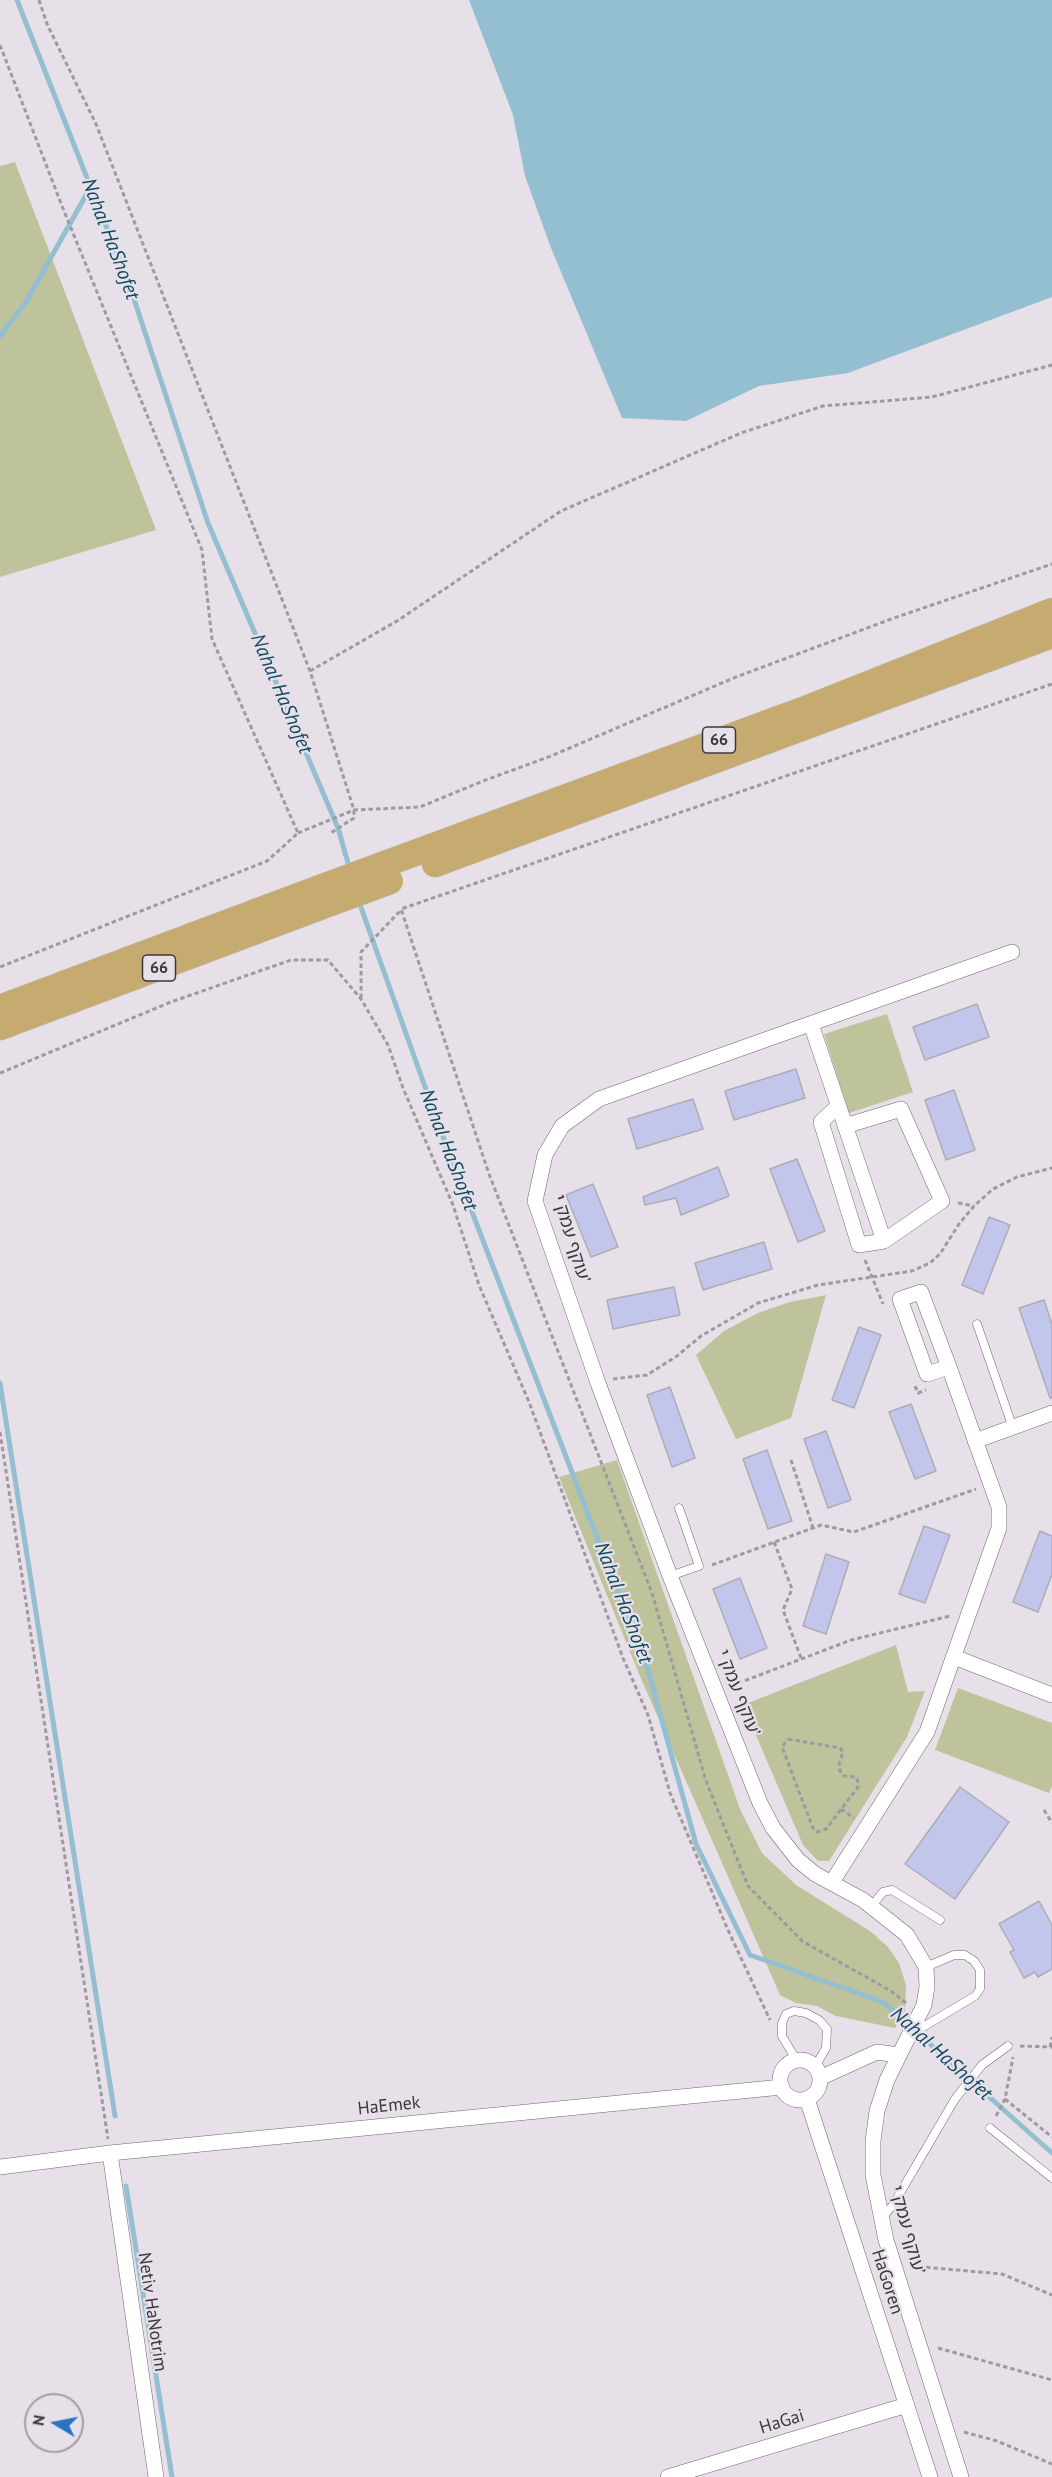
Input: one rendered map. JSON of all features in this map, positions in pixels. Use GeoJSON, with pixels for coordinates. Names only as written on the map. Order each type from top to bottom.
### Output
{"type":"FeatureCollection","features":[{"type":"Feature","properties":{"kind":"highway","name":"66"},"geometry":{"type":"LineString","coordinates":[[0,1027],[314,900],[1052,611]]}},
{"type":"Feature","properties":{"kind":"highway","name":"66"},"geometry":{"type":"LineString","coordinates":[[388,872],[1052,635]]}},
{"type":"Feature","properties":{"kind":"highway","name":"66"},"geometry":{"type":"LineString","coordinates":[[0,1008],[314,900]]}},
{"type":"Feature","properties":{"kind":"street","name":"עוקף עמק י’"},"geometry":{"type":"LineString","coordinates":[[961,2477],[894,2264],[881,2219],[873,2175],[873,2141],[877,2111],[886,2080],[920,2015],[927,1987],[926,1967],[907,1935],[871,1907],[815,1874],[798,1860],[773,1828],[760,1803],[670,1576],[598,1383],[535,1201],[545,1155],[562,1126],[599,1099],[1012,952]]}},
{"type":"Feature","properties":{"kind":"street"},"geometry":{"type":"LineString","coordinates":[[810,1024],[884,1241]]}},
{"type":"Feature","properties":{"kind":"street"},"geometry":{"type":"LineString","coordinates":[[838,1106],[821,1122],[859,1245],[884,1241],[942,1201],[901,1109],[845,1126]]}},
{"type":"Feature","properties":{"kind":"street"},"geometry":{"type":"LineString","coordinates":[[832,1882],[922,1742],[996,1539],[1000,1521],[999,1508],[949,1366],[921,1292],[900,1299],[927,1374],[949,1366]]}},
{"type":"Feature","properties":{"kind":"street"},"geometry":{"type":"LineString","coordinates":[[975,1441],[1052,1413]]}},
{"type":"Feature","properties":{"kind":"street"},"geometry":{"type":"LineString","coordinates":[[954,1657],[1052,1695]]}},
{"type":"Feature","properties":{"kind":"street"},"geometry":{"type":"LineString","coordinates":[[817,2073],[877,2052],[898,2055]]}},
{"type":"Feature","properties":{"kind":"street"},"geometry":{"type":"LineString","coordinates":[[804,2061],[817,2073],[817,2091],[807,2099],[795,2099],[785,2093],[780,2082],[783,2070],[791,2062],[804,2061]]}},
{"type":"Feature","properties":{"kind":"street","name":"HaEmek"},"geometry":{"type":"LineString","coordinates":[[0,2167],[110,2153],[782,2087]]}},
{"type":"Feature","properties":{"kind":"street","name":"HaGoren"},"geometry":{"type":"LineString","coordinates":[[807,2099],[930,2477]]}},
{"type":"Feature","properties":{"kind":"street","name":"Netiv HaNotrim"},"geometry":{"type":"LineString","coordinates":[[110,2153],[156,2477]]}},
{"type":"Feature","properties":{"kind":"street","name":"HaGai"},"geometry":{"type":"LineString","coordinates":[[668,2477],[907,2404]]}},
{"type":"Feature","properties":{"kind":"lane"},"geometry":{"type":"LineString","coordinates":[[977,1324],[1013,1428]]}},
{"type":"Feature","properties":{"kind":"lane"},"geometry":{"type":"LineString","coordinates":[[670,1576],[699,1566],[679,1508]]}},
{"type":"Feature","properties":{"kind":"lane"},"geometry":{"type":"LineString","coordinates":[[871,1907],[883,1892],[892,1890],[940,1920]]}},
{"type":"Feature","properties":{"kind":"lane"},"geometry":{"type":"LineString","coordinates":[[911,2033],[975,1996],[980,1989],[980,1970],[974,1961],[965,1955],[954,1955],[926,1967]]}},
{"type":"Feature","properties":{"kind":"lane"},"geometry":{"type":"LineString","coordinates":[[797,2061],[782,2036],[782,2023],[786,2014],[794,2011],[806,2013],[819,2020],[827,2029],[826,2048],[817,2073]]}},
{"type":"Feature","properties":{"kind":"lane"},"geometry":{"type":"LineString","coordinates":[[881,2219],[893,2205],[955,2099],[982,2065],[1008,2046]]}},
{"type":"Feature","properties":{"kind":"lane"},"geometry":{"type":"LineString","coordinates":[[990,2128],[1052,2178]]}},
{"type":"Feature","properties":{"kind":"path"},"geometry":{"type":"LineString","coordinates":[[39,0],[47,24],[96,124],[310,671],[354,810],[354,818],[329,834]]}},
{"type":"Feature","properties":{"kind":"path"},"geometry":{"type":"LineString","coordinates":[[0,45],[62,206],[202,550],[212,639],[298,833]]}},
{"type":"Feature","properties":{"kind":"path"},"geometry":{"type":"LineString","coordinates":[[310,671],[397,621],[561,511],[741,433],[823,405],[932,397],[1052,365]]}},
{"type":"Feature","properties":{"kind":"path"},"geometry":{"type":"LineString","coordinates":[[0,967],[267,861],[298,833],[354,810],[420,807],[551,756],[736,676],[894,618],[1052,564]]}},
{"type":"Feature","properties":{"kind":"path"},"geometry":{"type":"LineString","coordinates":[[361,999],[360,952],[402,909],[1052,684]]}},
{"type":"Feature","properties":{"kind":"path"},"geometry":{"type":"LineString","coordinates":[[402,909],[489,1174],[652,1593],[706,1781],[748,1886],[802,1941],[891,1991],[920,2015]]}},
{"type":"Feature","properties":{"kind":"path"},"geometry":{"type":"LineString","coordinates":[[0,1073],[171,1002],[291,960],[328,960],[361,999],[388,1045],[403,1088],[453,1205],[479,1285],[529,1402],[623,1658],[648,1715],[670,1793],[728,1930],[771,2022]]}},
{"type":"Feature","properties":{"kind":"path"},"geometry":{"type":"LineString","coordinates":[[598,1383],[609,1379],[647,1375],[677,1356],[701,1336],[766,1300],[818,1285],[912,1271],[930,1263],[940,1254],[959,1224],[974,1206],[993,1189],[1017,1177],[1052,1168]]}},
{"type":"Feature","properties":{"kind":"path"},"geometry":{"type":"LineString","coordinates":[[0,1432],[110,2153]]}},
{"type":"Feature","properties":{"kind":"path"},"geometry":{"type":"LineString","coordinates":[[790,1460],[813,1528]]}},
{"type":"Feature","properties":{"kind":"path"},"geometry":{"type":"LineString","coordinates":[[702,1568],[821,1525],[854,1532],[990,1484]]}},
{"type":"Feature","properties":{"kind":"path"},"geometry":{"type":"LineString","coordinates":[[774,1542],[792,1589],[783,1610],[802,1658]]}},
{"type":"Feature","properties":{"kind":"path"},"geometry":{"type":"LineString","coordinates":[[717,1691],[802,1658],[882,1631],[970,1612]]}},
{"type":"Feature","properties":{"kind":"path"},"geometry":{"type":"LineString","coordinates":[[788,1739],[840,1748],[843,1752],[839,1764],[840,1772],[844,1776],[856,1777],[858,1787],[826,1829],[817,1832],[813,1828],[782,1747],[788,1739]]}},
{"type":"Feature","properties":{"kind":"path"},"geometry":{"type":"LineString","coordinates":[[1044,1810],[1052,1823]]}},
{"type":"Feature","properties":{"kind":"path"},"geometry":{"type":"LineString","coordinates":[[990,2128],[1005,2099],[1014,2059],[1008,2046],[1051,2047],[1052,2037]]}},
{"type":"Feature","properties":{"kind":"path"},"geometry":{"type":"LineString","coordinates":[[1005,2099],[1052,2137]]}},
{"type":"Feature","properties":{"kind":"path"},"geometry":{"type":"LineString","coordinates":[[894,2264],[1002,2274],[1052,2295]]}},
{"type":"Feature","properties":{"kind":"path"},"geometry":{"type":"LineString","coordinates":[[920,2343],[1052,2380]]}},
{"type":"Feature","properties":{"kind":"path"},"geometry":{"type":"LineString","coordinates":[[947,2433],[957,2429],[997,2441],[1052,2464]]}},
{"type":"Feature","properties":{"kind":"green space"},"geometry":{"type":"Polygon","coordinates":[[[15,162],[156,530],[0,577],[0,166],[15,162]]]}},
{"type":"Feature","properties":{"kind":"green space"},"geometry":{"type":"Polygon","coordinates":[[[887,1014],[913,1092],[849,1113],[824,1034],[887,1014]]]}},
{"type":"Feature","properties":{"kind":"green space"},"geometry":{"type":"Polygon","coordinates":[[[826,1295],[791,1418],[736,1439],[696,1355],[724,1331],[758,1313],[790,1302],[826,1295]]]}},
{"type":"Feature","properties":{"kind":"green space"},"geometry":{"type":"Polygon","coordinates":[[[617,1460],[740,1809],[762,1853],[796,1885],[870,1931],[888,1947],[899,1963],[906,1985],[905,2011],[895,2028],[836,2016],[817,2006],[796,2003],[780,1995],[639,1674],[559,1477],[617,1460]]]}},
{"type":"Feature","properties":{"kind":"green space"},"geometry":{"type":"Polygon","coordinates":[[[896,1645],[908,1692],[925,1691],[907,1737],[829,1861],[818,1861],[803,1845],[743,1705],[896,1645]]]}},
{"type":"Feature","properties":{"kind":"green space"},"geometry":{"type":"Polygon","coordinates":[[[958,1688],[1052,1723],[1052,1786],[1049,1793],[935,1750],[958,1688]]]}},
{"type":"Feature","properties":{"kind":"water"},"geometry":{"type":"Polygon","coordinates":[[[469,0],[1052,0],[1052,297],[848,373],[759,386],[686,421],[622,418],[551,248],[525,176],[513,115],[469,0]]]}},
{"type":"Feature","properties":{"kind":"building"},"geometry":{"type":"Polygon","coordinates":[[[977,1004],[989,1037],[925,1060],[913,1027],[977,1004]]]}},
{"type":"Feature","properties":{"kind":"building"},"geometry":{"type":"Polygon","coordinates":[[[796,1069],[805,1098],[734,1120],[725,1091],[796,1069]]]}},
{"type":"Feature","properties":{"kind":"building"},"geometry":{"type":"Polygon","coordinates":[[[954,1090],[975,1150],[946,1160],[925,1100],[954,1090]]]}},
{"type":"Feature","properties":{"kind":"building"},"geometry":{"type":"Polygon","coordinates":[[[693,1099],[703,1129],[637,1149],[628,1119],[693,1099]]]}},
{"type":"Feature","properties":{"kind":"building"},"geometry":{"type":"Polygon","coordinates":[[[797,1159],[825,1231],[798,1242],[770,1169],[797,1159]]]}},
{"type":"Feature","properties":{"kind":"building"},"geometry":{"type":"Polygon","coordinates":[[[718,1167],[729,1196],[681,1215],[676,1198],[645,1205],[643,1197],[718,1167]]]}},
{"type":"Feature","properties":{"kind":"building"},"geometry":{"type":"Polygon","coordinates":[[[593,1184],[618,1247],[591,1257],[566,1195],[593,1184]]]}},
{"type":"Feature","properties":{"kind":"building"},"geometry":{"type":"Polygon","coordinates":[[[989,1217],[1010,1225],[983,1294],[962,1285],[989,1217]]]}},
{"type":"Feature","properties":{"kind":"building"},"geometry":{"type":"Polygon","coordinates":[[[764,1242],[772,1269],[703,1290],[695,1263],[764,1242]]]}},
{"type":"Feature","properties":{"kind":"building"},"geometry":{"type":"Polygon","coordinates":[[[674,1287],[680,1315],[613,1329],[607,1300],[674,1287]]]}},
{"type":"Feature","properties":{"kind":"building"},"geometry":{"type":"Polygon","coordinates":[[[1044,1300],[1052,1324],[1052,1398],[1050,1398],[1019,1308],[1044,1300]]]}},
{"type":"Feature","properties":{"kind":"building"},"geometry":{"type":"Polygon","coordinates":[[[859,1327],[881,1335],[854,1408],[832,1400],[859,1327]]]}},
{"type":"Feature","properties":{"kind":"building"},"geometry":{"type":"Polygon","coordinates":[[[670,1387],[695,1458],[672,1467],[647,1395],[670,1387]]]}},
{"type":"Feature","properties":{"kind":"building"},"geometry":{"type":"Polygon","coordinates":[[[911,1404],[936,1471],[915,1479],[889,1412],[911,1404]]]}},
{"type":"Feature","properties":{"kind":"building"},"geometry":{"type":"Polygon","coordinates":[[[826,1431],[851,1500],[828,1508],[804,1439],[826,1431]]]}},
{"type":"Feature","properties":{"kind":"building"},"geometry":{"type":"Polygon","coordinates":[[[767,1450],[792,1521],[768,1529],[743,1459],[767,1450]]]}},
{"type":"Feature","properties":{"kind":"building"},"geometry":{"type":"Polygon","coordinates":[[[924,1526],[950,1535],[925,1603],[899,1594],[924,1526]]]}},
{"type":"Feature","properties":{"kind":"building"},"geometry":{"type":"Polygon","coordinates":[[[1040,1531],[1052,1536],[1052,1574],[1038,1612],[1013,1602],[1040,1531]]]}},
{"type":"Feature","properties":{"kind":"building"},"geometry":{"type":"Polygon","coordinates":[[[826,1554],[849,1562],[826,1634],[803,1626],[826,1554]]]}},
{"type":"Feature","properties":{"kind":"building"},"geometry":{"type":"Polygon","coordinates":[[[740,1578],[767,1648],[740,1659],[713,1589],[740,1578]]]}},
{"type":"Feature","properties":{"kind":"building"},"geometry":{"type":"Polygon","coordinates":[[[960,1787],[1009,1822],[955,1899],[905,1864],[960,1787]]]}},
{"type":"Feature","properties":{"kind":"building"},"geometry":{"type":"Polygon","coordinates":[[[1039,1901],[1052,1925],[1052,1969],[1038,1977],[1035,1972],[1024,1978],[1010,1952],[1014,1950],[999,1924],[1039,1901]]]}},
{"type":"Feature","properties":{"kind":"waterway","name":"Nahal HaShofet"},"geometry":{"type":"LineString","coordinates":[[17,0],[130,287],[208,523],[338,828],[350,870]]}},
{"type":"Feature","properties":{"kind":"waterway"},"geometry":{"type":"LineString","coordinates":[[0,336],[26,302],[90,188]]}},
{"type":"Feature","properties":{"kind":"waterway","name":"Nahal HaShofet"},"geometry":{"type":"LineString","coordinates":[[358,899],[439,1126],[648,1670],[696,1844],[750,1955],[883,2002],[1052,2153]]}},
{"type":"Feature","properties":{"kind":"waterway"},"geometry":{"type":"LineString","coordinates":[[0,1383],[115,2116]]}},
{"type":"Feature","properties":{"kind":"waterway"},"geometry":{"type":"LineString","coordinates":[[126,2186],[172,2477]]}}]}
